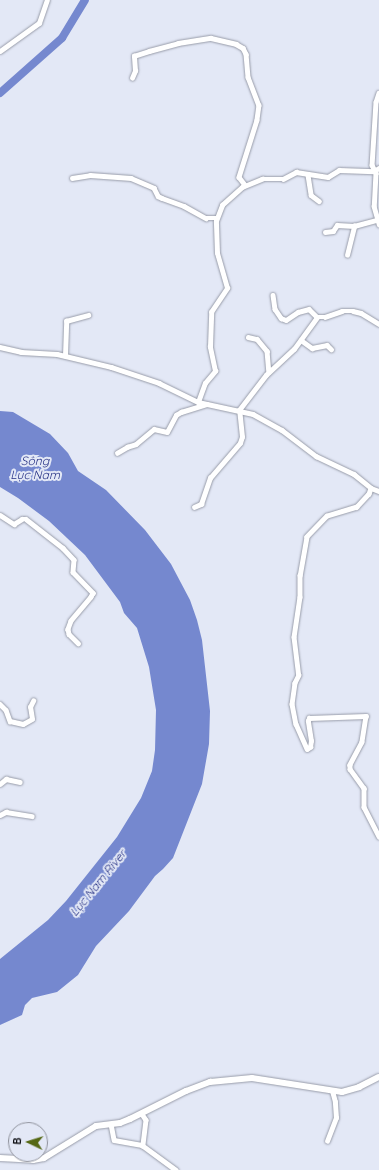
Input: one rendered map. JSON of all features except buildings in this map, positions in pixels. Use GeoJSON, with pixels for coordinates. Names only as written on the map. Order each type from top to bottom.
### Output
{"type":"FeatureCollection","features":[{"type":"Feature","properties":{"kind":"street"},"geometry":{"type":"LineString","coordinates":[[0,51],[38,24],[42,18],[47,0]]}},
{"type":"Feature","properties":{"kind":"street"},"geometry":{"type":"LineString","coordinates":[[132,78],[135,68],[133,57],[149,51],[204,38],[223,41],[243,48],[246,54],[248,78],[258,105],[257,120],[239,177],[245,185]]}},
{"type":"Feature","properties":{"kind":"street"},"geometry":{"type":"LineString","coordinates":[[324,232],[334,231],[338,225],[354,226],[378,222],[374,206],[376,175],[372,160],[376,102],[379,93]]}},
{"type":"Feature","properties":{"kind":"street"},"geometry":{"type":"LineString","coordinates":[[198,402],[205,383],[215,371],[210,347],[211,312],[227,288],[217,253],[216,218],[222,205],[230,196],[245,185],[265,179],[283,179],[296,172],[328,177],[339,170],[374,171],[379,168]]}},
{"type":"Feature","properties":{"kind":"street"},"geometry":{"type":"LineString","coordinates":[[72,178],[90,175],[132,178],[154,188],[158,196],[162,198],[184,206],[206,218],[216,218]]}},
{"type":"Feature","properties":{"kind":"street"},"geometry":{"type":"LineString","coordinates":[[308,175],[311,195],[319,201]]}},
{"type":"Feature","properties":{"kind":"street"},"geometry":{"type":"LineString","coordinates":[[347,255],[354,226]]}},
{"type":"Feature","properties":{"kind":"street"},"geometry":{"type":"LineString","coordinates":[[273,295],[276,309],[281,318],[286,320],[298,312],[309,309],[317,317],[325,317],[340,311],[350,310],[361,313],[379,324]]}},
{"type":"Feature","properties":{"kind":"street"},"geometry":{"type":"LineString","coordinates":[[66,356],[66,321],[88,315]]}},
{"type":"Feature","properties":{"kind":"street"},"geometry":{"type":"LineString","coordinates":[[194,507],[201,504],[210,478],[240,443],[242,437],[239,410],[269,372],[288,356],[317,317]]}},
{"type":"Feature","properties":{"kind":"street"},"geometry":{"type":"LineString","coordinates":[[248,337],[257,339],[267,351],[269,372]]}},
{"type":"Feature","properties":{"kind":"street"},"geometry":{"type":"LineString","coordinates":[[301,340],[312,348],[327,345],[332,349]]}},
{"type":"Feature","properties":{"kind":"street"},"geometry":{"type":"LineString","coordinates":[[0,347],[21,352],[53,353],[126,371],[163,385],[198,402],[253,414],[268,422],[316,456],[354,474],[371,488],[379,491]]}},
{"type":"Feature","properties":{"kind":"street"},"geometry":{"type":"LineString","coordinates":[[117,453],[136,444],[154,429],[167,432],[176,415],[207,404]]}},
{"type":"Feature","properties":{"kind":"street"},"geometry":{"type":"LineString","coordinates":[[371,488],[369,494],[357,507],[327,516],[307,537],[300,575],[300,597],[294,637],[299,675],[295,683],[292,704],[296,724],[307,749],[310,747],[311,741],[309,718],[366,716],[362,742],[350,765],[350,769],[364,788],[364,808],[379,836]]}},
{"type":"Feature","properties":{"kind":"street"},"geometry":{"type":"LineString","coordinates":[[0,515],[14,524],[22,518],[26,519],[49,536],[74,560],[73,572],[93,593],[71,621],[68,629],[69,634],[78,643]]}},
{"type":"Feature","properties":{"kind":"street"},"geometry":{"type":"LineString","coordinates":[[0,704],[6,710],[10,721],[23,724],[32,719],[30,707],[33,701]]}},
{"type":"Feature","properties":{"kind":"street"},"geometry":{"type":"LineString","coordinates":[[0,784],[6,779],[20,782]]}},
{"type":"Feature","properties":{"kind":"street"},"geometry":{"type":"LineString","coordinates":[[0,815],[6,812],[32,816]]}},
{"type":"Feature","properties":{"kind":"street"},"geometry":{"type":"LineString","coordinates":[[0,1158],[33,1160],[44,1158],[96,1126],[120,1123],[142,1114],[198,1086],[232,1079],[252,1078],[332,1091],[347,1091],[379,1077]]}},
{"type":"Feature","properties":{"kind":"street"},"geometry":{"type":"LineString","coordinates":[[327,1141],[336,1118],[335,1102],[332,1091]]}},
{"type":"Feature","properties":{"kind":"street"},"geometry":{"type":"LineString","coordinates":[[142,1114],[146,1120],[143,1146]]}},
{"type":"Feature","properties":{"kind":"street"},"geometry":{"type":"LineString","coordinates":[[111,1124],[114,1140],[143,1146],[176,1170]]}},
{"type":"Feature","properties":{"kind":"water","name":"Sông Lục Nam"},"geometry":{"type":"Polygon","coordinates":[[[0,411],[13,412],[50,434],[68,453],[78,471],[106,490],[145,530],[171,564],[190,600],[197,620],[202,640],[210,711],[209,744],[202,784],[173,858],[155,876],[129,911],[96,946],[78,975],[57,992],[32,998],[25,1005],[22,1015],[0,1025],[0,959],[48,920],[66,901],[117,837],[141,798],[152,771],[155,750],[156,710],[149,667],[137,628],[124,613],[120,602],[85,555],[49,521],[18,498],[0,487],[0,411]]]}},
{"type":"Feature","properties":{"kind":"waterway"},"geometry":{"type":"LineString","coordinates":[[0,93],[62,38],[85,0]]}},
{"type":"Feature","properties":{"kind":"water label","name":"Lục Nam River"},"geometry":{"type":"Point","coordinates":[98,883]}}]}
